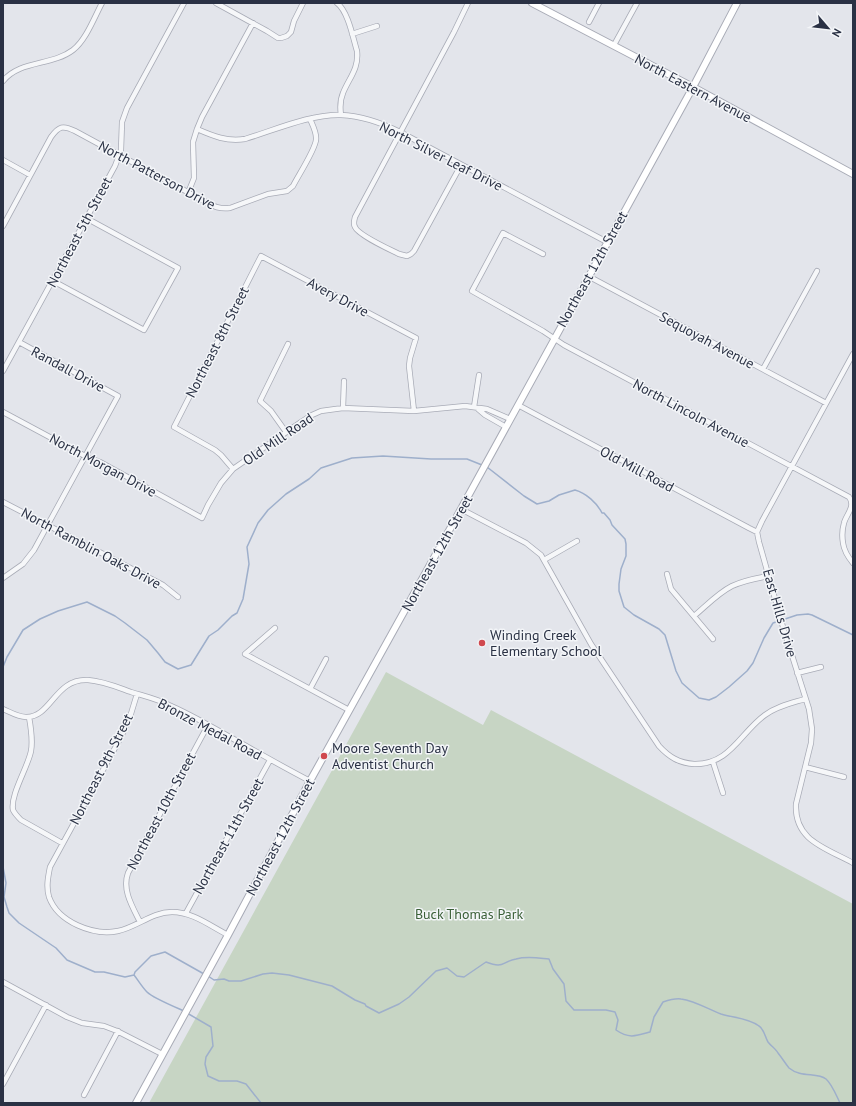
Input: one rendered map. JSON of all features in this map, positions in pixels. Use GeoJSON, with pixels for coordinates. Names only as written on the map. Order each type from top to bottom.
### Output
{"type":"FeatureCollection","features":[{"type":"Feature","properties":{"kind":"street"},"geometry":{"type":"LineString","coordinates":[[3,81],[10,74],[19,69],[60,56],[76,47],[84,37],[102,3]]}},
{"type":"Feature","properties":{"kind":"street","name":"Northeast 5th Street"},"geometry":{"type":"LineString","coordinates":[[3,371],[115,166],[122,143],[122,122],[127,108],[184,3]]}},
{"type":"Feature","properties":{"kind":"street"},"geometry":{"type":"LineString","coordinates":[[216,3],[278,38],[284,38],[290,34],[294,21],[303,3]]}},
{"type":"Feature","properties":{"kind":"street"},"geometry":{"type":"LineString","coordinates":[[337,3],[344,10],[357,52],[358,63],[341,98],[341,115]]}},
{"type":"Feature","properties":{"kind":"street"},"geometry":{"type":"LineString","coordinates":[[461,165],[421,240],[411,254],[405,256],[399,254],[362,235],[354,226],[355,218],[468,3]]}},
{"type":"Feature","properties":{"kind":"street","name":"North Eastern Avenue"},"geometry":{"type":"LineString","coordinates":[[532,3],[693,87],[853,174]]}},
{"type":"Feature","properties":{"kind":"street"},"geometry":{"type":"LineString","coordinates":[[589,22],[599,3]]}},
{"type":"Feature","properties":{"kind":"street"},"geometry":{"type":"LineString","coordinates":[[614,45],[637,3]]}},
{"type":"Feature","properties":{"kind":"street","name":"Northeast 12th Street"},"geometry":{"type":"LineString","coordinates":[[136,1103],[310,781],[693,87],[737,3]]}},
{"type":"Feature","properties":{"kind":"street"},"geometry":{"type":"LineString","coordinates":[[188,193],[194,178],[193,142],[197,129],[205,111],[253,23]]}},
{"type":"Feature","properties":{"kind":"street"},"geometry":{"type":"LineString","coordinates":[[352,34],[377,26]]}},
{"type":"Feature","properties":{"kind":"street","name":"North Silver Leaf Drive"},"geometry":{"type":"LineString","coordinates":[[197,129],[223,139],[237,140],[245,139],[310,119],[331,116],[341,115],[373,121],[400,132],[607,242]]}},
{"type":"Feature","properties":{"kind":"street","name":"North Patterson Drive"},"geometry":{"type":"LineString","coordinates":[[3,226],[51,137],[60,127],[69,128],[188,193],[215,207],[224,209],[268,194],[283,193],[290,190],[315,144],[316,135],[310,119]]}},
{"type":"Feature","properties":{"kind":"street"},"geometry":{"type":"LineString","coordinates":[[3,160],[30,175]]}},
{"type":"Feature","properties":{"kind":"street"},"geometry":{"type":"LineString","coordinates":[[53,281],[144,330],[178,268],[86,218]]}},
{"type":"Feature","properties":{"kind":"street","name":"North Lincoln Avenue"},"geometry":{"type":"LineString","coordinates":[[543,254],[503,233],[472,291],[543,331],[564,345],[852,499],[852,505],[844,523],[842,537],[846,553],[853,563]]}},
{"type":"Feature","properties":{"kind":"street","name":"Avery Drive"},"geometry":{"type":"LineString","coordinates":[[260,256],[416,338],[409,366],[414,411]]}},
{"type":"Feature","properties":{"kind":"street","name":"Northeast 8th Street"},"geometry":{"type":"LineString","coordinates":[[233,469],[215,450],[174,427],[260,256]]}},
{"type":"Feature","properties":{"kind":"street"},"geometry":{"type":"LineString","coordinates":[[763,369],[817,271]]}},
{"type":"Feature","properties":{"kind":"street","name":"Sequoyah Avenue"},"geometry":{"type":"LineString","coordinates":[[588,276],[826,403]]}},
{"type":"Feature","properties":{"kind":"street","name":"Randall Drive"},"geometry":{"type":"LineString","coordinates":[[19,342],[118,396],[85,456]]}},
{"type":"Feature","properties":{"kind":"street"},"geometry":{"type":"LineString","coordinates":[[286,432],[271,411],[260,401],[288,344]]}},
{"type":"Feature","properties":{"kind":"street"},"geometry":{"type":"LineString","coordinates":[[758,532],[762,521],[853,354]]}},
{"type":"Feature","properties":{"kind":"street"},"geometry":{"type":"LineString","coordinates":[[479,375],[476,408],[506,427]]}},
{"type":"Feature","properties":{"kind":"street"},"geometry":{"type":"LineString","coordinates":[[343,408],[344,380]]}},
{"type":"Feature","properties":{"kind":"street","name":"Old Mill Road"},"geometry":{"type":"LineString","coordinates":[[518,404],[758,532]]}},
{"type":"Feature","properties":{"kind":"street","name":"Old Mill Road"},"geometry":{"type":"LineString","coordinates":[[202,518],[220,483],[233,469],[286,432],[312,415],[321,411],[343,408],[414,411],[455,406],[488,409],[510,419]]}},
{"type":"Feature","properties":{"kind":"street","name":"North Morgan Drive"},"geometry":{"type":"LineString","coordinates":[[3,412],[85,456],[100,462],[202,518]]}},
{"type":"Feature","properties":{"kind":"street"},"geometry":{"type":"LineString","coordinates":[[3,578],[23,564],[40,541],[85,456]]}},
{"type":"Feature","properties":{"kind":"street","name":"North Ramblin Oaks Drive"},"geometry":{"type":"LineString","coordinates":[[3,502],[163,585],[178,597]]}},
{"type":"Feature","properties":{"kind":"street"},"geometry":{"type":"LineString","coordinates":[[461,509],[526,543],[538,551],[591,644],[659,746],[679,761],[693,764],[713,762],[728,752],[764,716],[780,707],[806,699]]}},
{"type":"Feature","properties":{"kind":"street","name":"East Hills Drive"},"geometry":{"type":"LineString","coordinates":[[758,532],[759,542],[783,627],[810,713],[812,729],[811,743],[796,804],[797,821],[801,829],[811,841],[853,863]]}},
{"type":"Feature","properties":{"kind":"street"},"geometry":{"type":"LineString","coordinates":[[544,560],[577,541]]}},
{"type":"Feature","properties":{"kind":"street"},"geometry":{"type":"LineString","coordinates":[[667,574],[671,590],[713,639]]}},
{"type":"Feature","properties":{"kind":"street"},"geometry":{"type":"LineString","coordinates":[[694,616],[733,585],[769,576]]}},
{"type":"Feature","properties":{"kind":"street"},"geometry":{"type":"LineString","coordinates":[[275,628],[245,654],[349,710]]}},
{"type":"Feature","properties":{"kind":"street"},"geometry":{"type":"LineString","coordinates":[[310,689],[326,660]]}},
{"type":"Feature","properties":{"kind":"street"},"geometry":{"type":"LineString","coordinates":[[797,673],[821,667]]}},
{"type":"Feature","properties":{"kind":"street","name":"Bronze Medal Road"},"geometry":{"type":"LineString","coordinates":[[29,717],[46,709],[58,693],[72,683],[80,680],[104,683],[169,705],[310,781]]}},
{"type":"Feature","properties":{"kind":"street","name":"Northeast 9th Street"},"geometry":{"type":"LineString","coordinates":[[137,694],[130,717],[121,737],[50,867],[47,884],[48,892],[52,903],[60,913],[74,923],[97,931],[116,931],[132,926],[161,913],[186,913]]}},
{"type":"Feature","properties":{"kind":"street"},"geometry":{"type":"LineString","coordinates":[[3,709],[24,717],[29,717],[32,733],[32,750],[13,799],[13,809],[21,820],[62,843]]}},
{"type":"Feature","properties":{"kind":"street","name":"Northeast 10th Street"},"geometry":{"type":"LineString","coordinates":[[140,922],[126,891],[128,872],[208,725]]}},
{"type":"Feature","properties":{"kind":"street","name":"Northeast 11th Street"},"geometry":{"type":"LineString","coordinates":[[186,913],[270,760]]}},
{"type":"Feature","properties":{"kind":"street"},"geometry":{"type":"LineString","coordinates":[[713,762],[724,793]]}},
{"type":"Feature","properties":{"kind":"street"},"geometry":{"type":"LineString","coordinates":[[805,767],[844,776]]}},
{"type":"Feature","properties":{"kind":"street"},"geometry":{"type":"LineString","coordinates":[[186,913],[228,935]]}},
{"type":"Feature","properties":{"kind":"street"},"geometry":{"type":"LineString","coordinates":[[3,982],[75,1020],[104,1026],[118,1031],[162,1054]]}},
{"type":"Feature","properties":{"kind":"street"},"geometry":{"type":"LineString","coordinates":[[3,1084],[46,1005]]}},
{"type":"Feature","properties":{"kind":"street"},"geometry":{"type":"LineString","coordinates":[[84,1095],[118,1031]]}},
{"type":"Feature","properties":{"kind":"green space","name":"Buck Thomas Park"},"geometry":{"type":"Polygon","coordinates":[[[386,672],[483,725],[491,710],[853,904],[853,1103],[149,1103],[386,672]]]}},
{"type":"Feature","properties":{"kind":"waterway"},"geometry":{"type":"LineString","coordinates":[[3,667],[7,657],[23,630],[40,619],[58,611],[87,602],[115,616],[125,623],[147,640],[165,662],[178,669],[191,665],[209,636],[237,613],[243,599],[249,564],[247,547],[258,523],[268,510],[286,494],[309,479],[321,468],[352,458],[383,456],[431,459],[467,459],[482,465]]}},
{"type":"Feature","properties":{"kind":"waterway"},"geometry":{"type":"LineString","coordinates":[[487,467],[524,496],[537,504],[549,501],[559,495],[575,490],[583,493],[594,502],[625,539],[626,556],[621,569],[619,584],[619,591],[624,607],[634,615],[659,629],[665,635],[676,671],[682,683],[699,698],[709,700],[716,697],[747,671],[753,663],[764,638],[773,623],[797,615],[808,614],[853,635]]}},
{"type":"Feature","properties":{"kind":"waterway"},"geometry":{"type":"LineString","coordinates":[[3,867],[6,883],[4,897],[9,913],[19,923],[56,948],[67,960],[95,972],[104,972],[125,977],[134,975],[135,972],[151,956],[165,952],[204,974]]}},
{"type":"Feature","properties":{"kind":"waterway"},"geometry":{"type":"LineString","coordinates":[[208,976],[214,980],[224,979],[229,981],[241,981],[263,974],[272,973],[289,975],[332,986],[379,1013],[399,1004],[409,997],[436,971],[447,968],[457,976],[464,977],[486,962],[499,965],[520,958],[549,959],[553,969],[564,984],[566,1001],[574,1010],[606,1010],[615,1012],[618,1020],[616,1030],[629,1036],[650,1032],[654,1017],[663,1002],[674,999],[691,1001],[721,1014],[750,1021],[761,1027],[768,1042],[789,1068],[799,1073],[826,1079],[840,1103]]}},
{"type":"Feature","properties":{"kind":"waterway"},"geometry":{"type":"LineString","coordinates":[[134,975],[147,992],[184,1011]]}},
{"type":"Feature","properties":{"kind":"waterway"},"geometry":{"type":"LineString","coordinates":[[187,1013],[211,1027],[213,1046],[206,1057],[205,1064],[208,1076],[219,1081],[237,1081],[246,1084],[261,1103]]}},
{"type":"Feature","properties":{"kind":"place","name":"Winding Creek Elementary School"},"geometry":{"type":"Point","coordinates":[482,643]}},
{"type":"Feature","properties":{"kind":"place","name":"Moore Seventh Day Adventist Church"},"geometry":{"type":"Point","coordinates":[324,756]}}]}
